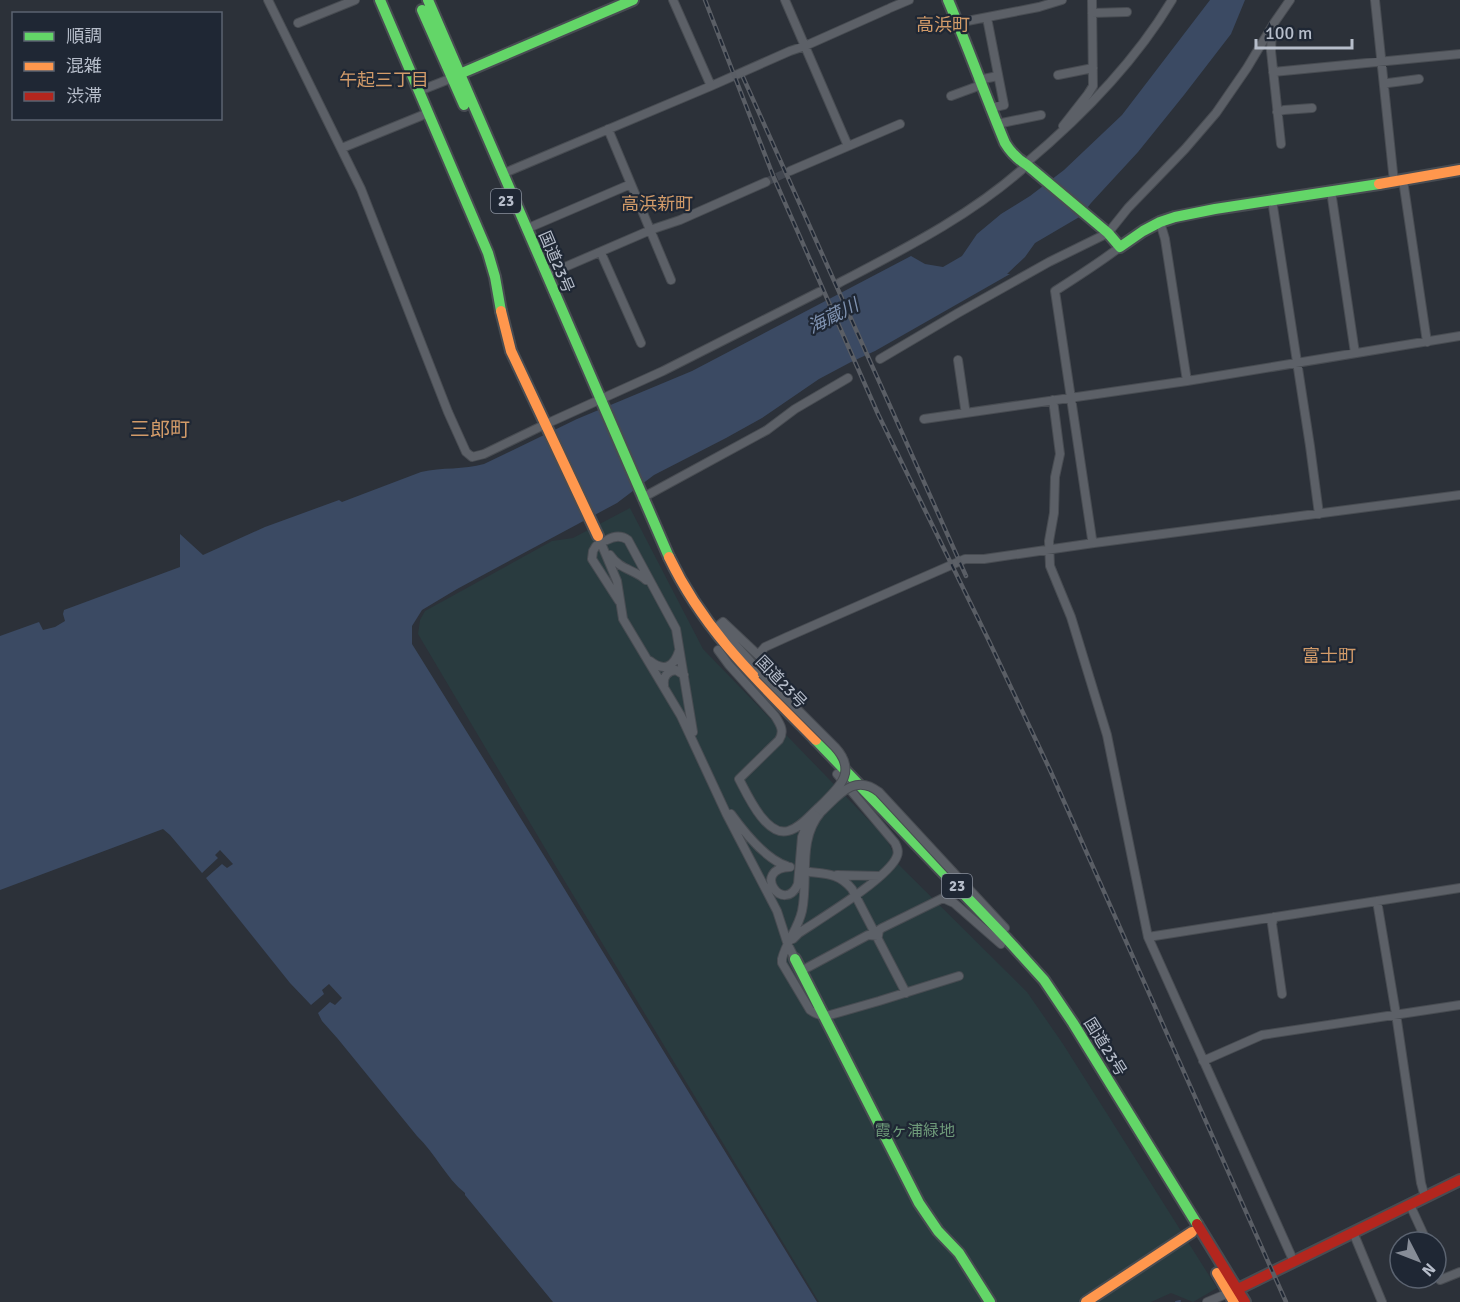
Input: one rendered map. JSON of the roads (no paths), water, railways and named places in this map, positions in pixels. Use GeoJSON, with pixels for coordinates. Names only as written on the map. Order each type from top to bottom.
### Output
{"type":"FeatureCollection","features":[{"type":"Feature","properties":{"kind":"main road"},"geometry":{"type":"LineString","coordinates":[[380,0],[488,253],[503,325],[511,351],[600,541]]}},
{"type":"Feature","properties":{"kind":"main road","name":"国道23号"},"geometry":{"type":"LineString","coordinates":[[418,0],[529,228],[599,402]]}},
{"type":"Feature","properties":{"kind":"main road","name":"国道23号"},"geometry":{"type":"LineString","coordinates":[[428,0],[456,76],[599,402],[639,496],[670,578],[693,616],[718,650],[1020,964],[1054,1007],[1192,1233],[1234,1294],[1245,1302]]}},
{"type":"Feature","properties":{"kind":"main road"},"geometry":{"type":"LineString","coordinates":[[456,76],[633,0]]}},
{"type":"Feature","properties":{"kind":"main road"},"geometry":{"type":"LineString","coordinates":[[948,0],[971,54],[979,82],[1010,151],[1107,232],[1120,247],[1143,231],[1175,217],[1215,208],[1460,170]]}},
{"type":"Feature","properties":{"kind":"main road","name":"国道23号"},"geometry":{"type":"LineString","coordinates":[[639,496],[687,593],[728,648],[1044,980],[1073,1023],[1234,1294]]}},
{"type":"Feature","properties":{"kind":"main road"},"geometry":{"type":"LineString","coordinates":[[795,959],[928,1218],[959,1253],[990,1302]]}},
{"type":"Feature","properties":{"kind":"main road"},"geometry":{"type":"LineString","coordinates":[[1234,1294],[1460,1180]]}},
{"type":"Feature","properties":{"kind":"main road"},"geometry":{"type":"LineString","coordinates":[[1086,1302],[1192,1233]]}},
{"type":"Feature","properties":{"kind":"street"},"geometry":{"type":"LineString","coordinates":[[268,0],[362,189],[444,402],[466,452],[472,457],[484,454],[599,402],[819,292]]}},
{"type":"Feature","properties":{"kind":"street"},"geometry":{"type":"LineString","coordinates":[[298,23],[355,0]]}},
{"type":"Feature","properties":{"kind":"street"},"geometry":{"type":"LineString","coordinates":[[673,0],[711,86]]}},
{"type":"Feature","properties":{"kind":"street"},"geometry":{"type":"LineString","coordinates":[[785,0],[848,146]]}},
{"type":"Feature","properties":{"kind":"street"},"geometry":{"type":"LineString","coordinates":[[502,174],[909,0]]}},
{"type":"Feature","properties":{"kind":"street"},"geometry":{"type":"LineString","coordinates":[[957,23],[1040,8],[1062,0]]}},
{"type":"Feature","properties":{"kind":"street"},"geometry":{"type":"LineString","coordinates":[[1056,136],[1092,89],[1092,0]]}},
{"type":"Feature","properties":{"kind":"street"},"geometry":{"type":"LineString","coordinates":[[839,283],[949,222],[1027,166],[1120,72],[1139,50],[1172,0]]}},
{"type":"Feature","properties":{"kind":"street"},"geometry":{"type":"LineString","coordinates":[[880,359],[958,313],[1107,232],[1216,113],[1290,0]]}},
{"type":"Feature","properties":{"kind":"street"},"geometry":{"type":"LineString","coordinates":[[1375,0],[1384,85],[1427,342]]}},
{"type":"Feature","properties":{"kind":"street"},"geometry":{"type":"LineString","coordinates":[[1092,13],[1127,12]]}},
{"type":"Feature","properties":{"kind":"street"},"geometry":{"type":"LineString","coordinates":[[987,18],[1004,105],[990,108]]}},
{"type":"Feature","properties":{"kind":"street"},"geometry":{"type":"LineString","coordinates":[[1272,27],[1271,51],[1281,144]]}},
{"type":"Feature","properties":{"kind":"street"},"geometry":{"type":"LineString","coordinates":[[1273,72],[1460,54]]}},
{"type":"Feature","properties":{"kind":"street"},"geometry":{"type":"LineString","coordinates":[[1058,75],[1093,68]]}},
{"type":"Feature","properties":{"kind":"street"},"geometry":{"type":"LineString","coordinates":[[419,91],[456,76]]}},
{"type":"Feature","properties":{"kind":"street"},"geometry":{"type":"LineString","coordinates":[[951,96],[979,82],[998,76]]}},
{"type":"Feature","properties":{"kind":"street"},"geometry":{"type":"LineString","coordinates":[[1384,85],[1419,79]]}},
{"type":"Feature","properties":{"kind":"street"},"geometry":{"type":"LineString","coordinates":[[1277,112],[1312,108]]}},
{"type":"Feature","properties":{"kind":"street"},"geometry":{"type":"LineString","coordinates":[[342,148],[428,113]]}},
{"type":"Feature","properties":{"kind":"street"},"geometry":{"type":"LineString","coordinates":[[997,124],[1041,115]]}},
{"type":"Feature","properties":{"kind":"street"},"geometry":{"type":"LineString","coordinates":[[790,171],[900,124]]}},
{"type":"Feature","properties":{"kind":"street"},"geometry":{"type":"LineString","coordinates":[[608,129],[671,280]]}},
{"type":"Feature","properties":{"kind":"street"},"geometry":{"type":"LineString","coordinates":[[551,273],[766,182]]}},
{"type":"Feature","properties":{"kind":"street"},"geometry":{"type":"LineString","coordinates":[[599,402],[551,273],[529,228],[631,184]]}},
{"type":"Feature","properties":{"kind":"street"},"geometry":{"type":"LineString","coordinates":[[1331,191],[1355,353]]}},
{"type":"Feature","properties":{"kind":"street"},"geometry":{"type":"LineString","coordinates":[[1272,200],[1319,514]]}},
{"type":"Feature","properties":{"kind":"street"},"geometry":{"type":"LineString","coordinates":[[1160,222],[1165,239],[1187,381]]}},
{"type":"Feature","properties":{"kind":"street"},"geometry":{"type":"LineString","coordinates":[[1094,543],[1055,291],[1120,247]]}},
{"type":"Feature","properties":{"kind":"street"},"geometry":{"type":"LineString","coordinates":[[601,253],[641,343]]}},
{"type":"Feature","properties":{"kind":"street"},"geometry":{"type":"LineString","coordinates":[[924,419],[1297,364],[1460,336]]}},
{"type":"Feature","properties":{"kind":"street"},"geometry":{"type":"LineString","coordinates":[[958,360],[966,412]]}},
{"type":"Feature","properties":{"kind":"street"},"geometry":{"type":"LineString","coordinates":[[639,496],[767,430],[795,409],[848,378]]}},
{"type":"Feature","properties":{"kind":"street"},"geometry":{"type":"LineString","coordinates":[[1053,400],[1060,461],[1055,477],[1054,513],[1049,541],[1050,566],[1071,617],[1107,735],[1148,937],[1294,1262]]}},
{"type":"Feature","properties":{"kind":"street"},"geometry":{"type":"LineString","coordinates":[[718,626],[723,622],[758,655],[762,650],[965,559],[984,559],[1460,495]]}},
{"type":"Feature","properties":{"kind":"street"},"geometry":{"type":"LineString","coordinates":[[620,603],[592,559],[592,551],[600,541],[621,537],[628,540],[674,624],[696,748]]}},
{"type":"Feature","properties":{"kind":"street"},"geometry":{"type":"LineString","coordinates":[[600,541],[617,564],[640,575],[651,585]]}},
{"type":"Feature","properties":{"kind":"street"},"geometry":{"type":"LineString","coordinates":[[600,541],[617,580],[623,620],[675,704],[777,912],[795,959]]}},
{"type":"Feature","properties":{"kind":"street"},"geometry":{"type":"LineString","coordinates":[[668,554],[697,601],[718,626],[844,758],[846,775],[820,810],[807,823],[802,837],[798,884],[793,892],[781,894],[771,886],[771,878],[777,871],[781,868],[792,868],[777,862],[763,851],[729,812],[710,779]]}},
{"type":"Feature","properties":{"kind":"street"},"geometry":{"type":"LineString","coordinates":[[648,660],[659,666],[669,666],[675,661],[680,650]]}},
{"type":"Feature","properties":{"kind":"street"},"geometry":{"type":"LineString","coordinates":[[718,650],[775,716],[782,731],[780,740],[738,779],[767,824],[783,832],[793,829],[847,789],[861,784],[867,785],[879,792],[1010,933],[1044,980]]}},
{"type":"Feature","properties":{"kind":"street"},"geometry":{"type":"LineString","coordinates":[[664,687],[665,677],[670,671],[679,671],[684,675]]}},
{"type":"Feature","properties":{"kind":"street"},"geometry":{"type":"LineString","coordinates":[[788,945],[799,933],[880,876],[895,861],[898,854],[897,848],[837,774]]}},
{"type":"Feature","properties":{"kind":"street"},"geometry":{"type":"LineString","coordinates":[[820,810],[809,833],[806,849],[802,911],[798,926],[783,954],[782,963],[810,1010],[825,1016],[959,976]]}},
{"type":"Feature","properties":{"kind":"street"},"geometry":{"type":"LineString","coordinates":[[810,872],[830,875],[880,876]]}},
{"type":"Feature","properties":{"kind":"street"},"geometry":{"type":"LineString","coordinates":[[830,875],[844,880],[856,895],[906,993]]}},
{"type":"Feature","properties":{"kind":"street"},"geometry":{"type":"LineString","coordinates":[[1148,937],[1460,888]]}},
{"type":"Feature","properties":{"kind":"street"},"geometry":{"type":"LineString","coordinates":[[878,936],[882,928],[943,898],[954,903],[1001,944]]}},
{"type":"Feature","properties":{"kind":"street"},"geometry":{"type":"LineString","coordinates":[[1377,901],[1425,1197]]}},
{"type":"Feature","properties":{"kind":"street"},"geometry":{"type":"LineString","coordinates":[[1274,917],[1272,924],[1282,994]]}},
{"type":"Feature","properties":{"kind":"street"},"geometry":{"type":"LineString","coordinates":[[801,971],[868,935],[878,936]]}},
{"type":"Feature","properties":{"kind":"street"},"geometry":{"type":"LineString","coordinates":[[1203,1061],[1262,1035],[1460,1005]]}},
{"type":"Feature","properties":{"kind":"street"},"geometry":{"type":"LineString","coordinates":[[1410,1204],[1422,1230]]}},
{"type":"Feature","properties":{"kind":"street"},"geometry":{"type":"LineString","coordinates":[[1353,1232],[1382,1302]]}},
{"type":"Feature","properties":{"kind":"street"},"geometry":{"type":"LineString","coordinates":[[1207,1302],[1234,1294]]}},
{"type":"Feature","properties":{"kind":"water","name":"海蔵川"},"geometry":{"type":"Polygon","coordinates":[[[1210,0],[1245,0],[1231,34],[1138,152],[1081,216],[1035,243],[1025,257],[1007,274],[1010,274],[875,351],[819,379],[762,418],[654,475],[617,503],[457,589],[422,610],[412,626],[412,644],[817,1302],[553,1302],[322,1021],[318,1013],[330,1002],[335,1005],[342,998],[329,984],[322,990],[324,994],[311,1005],[290,983],[206,878],[222,864],[227,868],[233,864],[220,850],[215,855],[218,858],[202,873],[163,829],[0,890],[0,636],[39,622],[43,630],[55,627],[65,621],[64,610],[180,567],[180,534],[203,555],[265,527],[339,500],[342,502],[421,472],[484,464],[577,419],[692,371],[911,256],[925,264],[943,267],[962,256],[977,234],[1001,214],[1030,196],[1064,170],[1122,115],[1210,0]]]}},
{"type":"Feature","properties":{"kind":"waterway"},"geometry":{"type":"LineString","coordinates":[[1176,1302],[1180,1301]]}},
{"type":"Feature","properties":{"kind":"tunnel"},"geometry":{"type":"LineString","coordinates":[[766,182],[790,171]]}},
{"type":"Feature","properties":{"kind":"railway"},"geometry":{"type":"LineString","coordinates":[[705,0],[774,178],[878,414],[1050,770],[1286,1302]]}},
{"type":"Feature","properties":{"kind":"railway"},"geometry":{"type":"LineString","coordinates":[[743,77],[966,576]]}},
{"type":"Feature","properties":{"kind":"district","name":"高浜町"},"geometry":{"type":"Point","coordinates":[943,25]}},
{"type":"Feature","properties":{"kind":"district","name":"午起三丁目"},"geometry":{"type":"Point","coordinates":[384,80]}},
{"type":"Feature","properties":{"kind":"district","name":"高浜新町"},"geometry":{"type":"Point","coordinates":[657,204]}},
{"type":"Feature","properties":{"kind":"district","name":"三郎町"},"geometry":{"type":"Point","coordinates":[160,429]}},
{"type":"Feature","properties":{"kind":"district","name":"富士町"},"geometry":{"type":"Point","coordinates":[1329,656]}},
{"type":"Feature","properties":{"kind":"park label","name":"霞ヶ浦緑地"},"geometry":{"type":"Point","coordinates":[915,1131]}}]}
